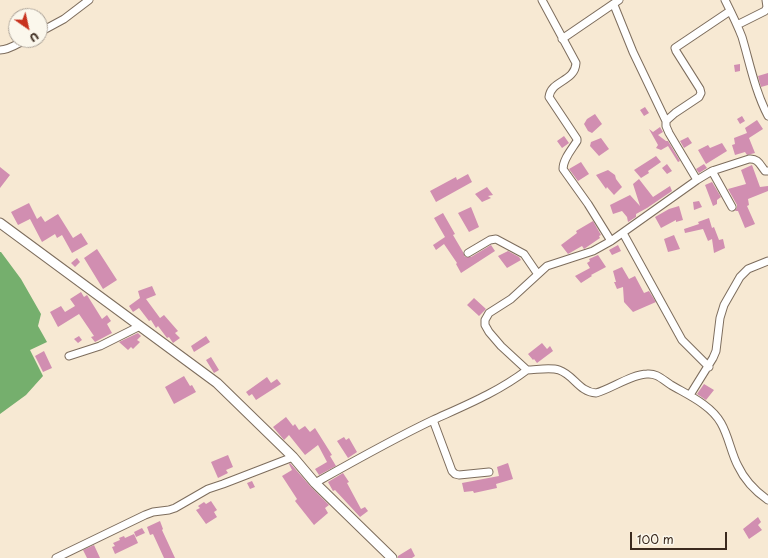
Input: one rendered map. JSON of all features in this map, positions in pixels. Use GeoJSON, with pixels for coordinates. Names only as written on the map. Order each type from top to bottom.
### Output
{"type":"FeatureCollection","features":[{"type":"Feature","properties":{"kind":"main road"},"geometry":{"type":"LineString","coordinates":[[0,223],[217,383],[293,457],[315,483],[392,558]]}},
{"type":"Feature","properties":{"kind":"street"},"geometry":{"type":"LineString","coordinates":[[48,28],[64,19],[90,0]]}},
{"type":"Feature","properties":{"kind":"street"},"geometry":{"type":"LineString","coordinates":[[542,0],[576,63],[576,69],[573,74],[552,89],[549,97],[577,139],[577,142],[566,158],[563,169],[588,204],[611,241]]}},
{"type":"Feature","properties":{"kind":"street"},"geometry":{"type":"LineString","coordinates":[[725,0],[741,36],[752,78],[762,106],[768,116]]}},
{"type":"Feature","properties":{"kind":"street"},"geometry":{"type":"LineString","coordinates":[[736,26],[765,11],[767,7],[766,0]]}},
{"type":"Feature","properties":{"kind":"street"},"geometry":{"type":"LineString","coordinates":[[562,38],[616,2],[633,52],[666,121],[666,126],[669,133],[697,180]]}},
{"type":"Feature","properties":{"kind":"street"},"geometry":{"type":"LineString","coordinates":[[666,121],[676,112],[699,97],[701,93],[675,48],[730,11]]}},
{"type":"Feature","properties":{"kind":"street"},"geometry":{"type":"LineString","coordinates":[[0,50],[10,48]]}},
{"type":"Feature","properties":{"kind":"street"},"geometry":{"type":"LineString","coordinates":[[527,370],[501,346],[489,332],[485,325],[485,320],[489,313],[511,299],[537,273],[547,266],[593,251],[611,241],[712,171],[754,158],[765,171],[768,171]]}},
{"type":"Feature","properties":{"kind":"street"},"geometry":{"type":"LineString","coordinates":[[712,171],[732,207]]}},
{"type":"Feature","properties":{"kind":"street"},"geometry":{"type":"LineString","coordinates":[[623,233],[682,340],[709,367]]}},
{"type":"Feature","properties":{"kind":"street"},"geometry":{"type":"LineString","coordinates":[[468,253],[490,240],[496,239],[524,254],[537,273]]}},
{"type":"Feature","properties":{"kind":"street"},"geometry":{"type":"LineString","coordinates":[[690,395],[709,367],[716,351],[720,318],[724,305],[734,287],[740,277],[748,269],[768,261]]}},
{"type":"Feature","properties":{"kind":"street"},"geometry":{"type":"LineString","coordinates":[[69,356],[100,346],[140,326]]}},
{"type":"Feature","properties":{"kind":"street"},"geometry":{"type":"LineString","coordinates":[[315,483],[433,420],[480,399],[502,387],[527,370],[557,369],[568,375],[582,390],[589,393],[596,393],[641,374],[652,374],[690,395],[721,422],[741,472],[756,491],[768,500]]}},
{"type":"Feature","properties":{"kind":"street"},"geometry":{"type":"LineString","coordinates":[[433,420],[452,471],[455,474],[459,475],[488,472]]}},
{"type":"Feature","properties":{"kind":"street"},"geometry":{"type":"LineString","coordinates":[[56,558],[145,514],[175,508],[208,489],[293,457]]}},
{"type":"Feature","properties":{"kind":"green space"},"geometry":{"type":"Polygon","coordinates":[[[0,252],[21,279],[41,314],[38,326],[47,342],[30,350],[43,376],[26,395],[0,414],[0,252]]]}},
{"type":"Feature","properties":{"kind":"building"},"geometry":{"type":"Polygon","coordinates":[[[740,64],[740,71],[735,72],[734,65],[740,64]]]}},
{"type":"Feature","properties":{"kind":"building"},"geometry":{"type":"Polygon","coordinates":[[[768,73],[768,85],[761,87],[758,76],[768,73]]]}},
{"type":"Feature","properties":{"kind":"building"},"geometry":{"type":"Polygon","coordinates":[[[645,107],[649,113],[644,116],[640,110],[645,107]]]}},
{"type":"Feature","properties":{"kind":"building"},"geometry":{"type":"Polygon","coordinates":[[[595,114],[602,124],[592,133],[588,131],[584,124],[587,119],[595,114]]]}},
{"type":"Feature","properties":{"kind":"building"},"geometry":{"type":"Polygon","coordinates":[[[742,116],[745,121],[740,124],[737,119],[742,116]]]}},
{"type":"Feature","properties":{"kind":"building"},"geometry":{"type":"Polygon","coordinates":[[[757,120],[763,129],[749,138],[755,153],[747,155],[745,152],[735,155],[732,145],[735,144],[734,138],[747,133],[745,128],[757,120]]]}},
{"type":"Feature","properties":{"kind":"building"},"geometry":{"type":"Polygon","coordinates":[[[660,127],[663,132],[658,135],[668,141],[680,161],[678,162],[668,146],[661,150],[656,148],[658,145],[649,129],[653,132],[660,127]]]}},
{"type":"Feature","properties":{"kind":"building"},"geometry":{"type":"Polygon","coordinates":[[[564,136],[569,143],[562,148],[557,141],[564,136]]]}},
{"type":"Feature","properties":{"kind":"building"},"geometry":{"type":"Polygon","coordinates":[[[688,137],[692,143],[684,148],[680,141],[688,137]]]}},
{"type":"Feature","properties":{"kind":"building"},"geometry":{"type":"Polygon","coordinates":[[[601,138],[609,149],[599,156],[590,146],[591,142],[601,138]]]}},
{"type":"Feature","properties":{"kind":"building"},"geometry":{"type":"Polygon","coordinates":[[[722,143],[727,151],[706,164],[698,150],[708,145],[710,148],[722,143]]]}},
{"type":"Feature","properties":{"kind":"building"},"geometry":{"type":"Polygon","coordinates":[[[656,156],[661,162],[641,178],[634,170],[656,156]]]}},
{"type":"Feature","properties":{"kind":"building"},"geometry":{"type":"Polygon","coordinates":[[[581,162],[589,174],[578,181],[569,169],[581,162]]]}},
{"type":"Feature","properties":{"kind":"building"},"geometry":{"type":"Polygon","coordinates":[[[667,164],[672,171],[667,174],[662,168],[667,164]]]}},
{"type":"Feature","properties":{"kind":"building"},"geometry":{"type":"Polygon","coordinates":[[[704,164],[707,168],[699,173],[696,169],[704,164]]]}},
{"type":"Feature","properties":{"kind":"building"},"geometry":{"type":"Polygon","coordinates":[[[752,165],[760,187],[768,186],[768,191],[748,199],[749,205],[747,206],[755,224],[745,228],[738,211],[735,211],[737,205],[728,189],[746,184],[741,170],[752,165]]]}},
{"type":"Feature","properties":{"kind":"building"},"geometry":{"type":"Polygon","coordinates":[[[0,167],[10,175],[0,188],[0,167]]]}},
{"type":"Feature","properties":{"kind":"building"},"geometry":{"type":"Polygon","coordinates":[[[608,170],[615,175],[622,187],[614,195],[607,187],[606,189],[596,175],[608,170]]]}},
{"type":"Feature","properties":{"kind":"building"},"geometry":{"type":"Polygon","coordinates":[[[468,174],[472,182],[436,202],[430,191],[456,177],[457,180],[468,174]]]}},
{"type":"Feature","properties":{"kind":"building"},"geometry":{"type":"Polygon","coordinates":[[[639,179],[653,197],[670,186],[672,191],[636,214],[636,217],[628,222],[627,217],[622,211],[613,214],[610,205],[630,195],[640,206],[633,184],[639,179]]]}},
{"type":"Feature","properties":{"kind":"building"},"geometry":{"type":"Polygon","coordinates":[[[712,182],[721,197],[717,200],[717,204],[713,206],[705,185],[712,182]]]}},
{"type":"Feature","properties":{"kind":"building"},"geometry":{"type":"Polygon","coordinates":[[[487,187],[493,195],[488,196],[491,198],[482,202],[475,194],[487,187]]]}},
{"type":"Feature","properties":{"kind":"building"},"geometry":{"type":"Polygon","coordinates":[[[699,201],[702,207],[694,210],[693,202],[699,201]]]}},
{"type":"Feature","properties":{"kind":"building"},"geometry":{"type":"Polygon","coordinates":[[[29,203],[37,219],[41,216],[45,222],[58,214],[73,238],[81,233],[88,244],[72,253],[62,235],[57,238],[55,234],[42,242],[30,219],[18,225],[11,212],[29,203]]]}},
{"type":"Feature","properties":{"kind":"building"},"geometry":{"type":"Polygon","coordinates":[[[679,206],[683,220],[676,222],[676,220],[661,228],[655,217],[669,209],[679,206]]]}},
{"type":"Feature","properties":{"kind":"building"},"geometry":{"type":"Polygon","coordinates":[[[471,207],[479,227],[469,232],[458,213],[471,207]]]}},
{"type":"Feature","properties":{"kind":"building"},"geometry":{"type":"Polygon","coordinates":[[[443,213],[455,234],[453,235],[465,257],[471,257],[491,245],[495,251],[461,273],[456,264],[457,263],[444,244],[436,250],[433,245],[445,237],[434,218],[443,213]]]}},
{"type":"Feature","properties":{"kind":"building"},"geometry":{"type":"Polygon","coordinates":[[[709,218],[712,228],[714,227],[719,240],[723,239],[725,248],[714,253],[712,239],[708,241],[703,229],[685,233],[684,229],[699,224],[698,222],[709,218]]]}},
{"type":"Feature","properties":{"kind":"building"},"geometry":{"type":"Polygon","coordinates":[[[593,221],[601,235],[599,236],[600,238],[584,249],[582,246],[568,254],[561,245],[577,233],[576,231],[593,221]]]}},
{"type":"Feature","properties":{"kind":"building"},"geometry":{"type":"Polygon","coordinates":[[[674,235],[680,249],[668,252],[664,239],[674,235]]]}},
{"type":"Feature","properties":{"kind":"building"},"geometry":{"type":"Polygon","coordinates":[[[618,245],[621,251],[612,255],[609,250],[618,245]]]}},
{"type":"Feature","properties":{"kind":"building"},"geometry":{"type":"Polygon","coordinates":[[[97,249],[117,280],[103,289],[84,258],[97,249]]]}},
{"type":"Feature","properties":{"kind":"building"},"geometry":{"type":"Polygon","coordinates":[[[508,251],[519,257],[521,260],[507,268],[498,256],[508,251]]]}},
{"type":"Feature","properties":{"kind":"building"},"geometry":{"type":"Polygon","coordinates":[[[598,255],[606,267],[591,275],[592,276],[581,283],[575,276],[590,268],[587,263],[590,261],[589,259],[598,255]]]}},
{"type":"Feature","properties":{"kind":"building"},"geometry":{"type":"Polygon","coordinates":[[[77,258],[80,262],[75,267],[71,263],[77,258]]]}},
{"type":"Feature","properties":{"kind":"building"},"geometry":{"type":"Polygon","coordinates":[[[622,267],[629,279],[635,276],[644,293],[649,291],[656,302],[633,312],[624,302],[623,287],[617,289],[614,282],[616,282],[613,271],[622,267]]]}},
{"type":"Feature","properties":{"kind":"building"},"geometry":{"type":"Polygon","coordinates":[[[152,286],[156,295],[146,299],[160,318],[164,315],[178,331],[175,333],[180,338],[173,343],[158,326],[156,328],[151,320],[149,321],[139,308],[133,312],[129,306],[140,298],[138,291],[152,286]]]}},
{"type":"Feature","properties":{"kind":"building"},"geometry":{"type":"Polygon","coordinates":[[[81,292],[84,297],[87,295],[102,319],[107,315],[111,321],[107,324],[112,333],[95,342],[91,337],[94,336],[79,314],[58,327],[50,312],[61,306],[65,312],[75,306],[70,299],[81,292]]]}},
{"type":"Feature","properties":{"kind":"building"},"geometry":{"type":"Polygon","coordinates":[[[474,298],[486,309],[479,316],[467,305],[474,298]]]}},
{"type":"Feature","properties":{"kind":"building"},"geometry":{"type":"Polygon","coordinates":[[[138,333],[141,336],[137,340],[140,342],[133,349],[131,347],[128,350],[119,342],[138,333]]]}},
{"type":"Feature","properties":{"kind":"building"},"geometry":{"type":"Polygon","coordinates":[[[79,336],[82,340],[78,343],[74,339],[79,336]]]}},
{"type":"Feature","properties":{"kind":"building"},"geometry":{"type":"Polygon","coordinates":[[[206,336],[210,342],[194,352],[191,346],[206,336]]]}},
{"type":"Feature","properties":{"kind":"building"},"geometry":{"type":"Polygon","coordinates":[[[542,343],[547,349],[550,346],[553,351],[537,363],[528,354],[542,343]]]}},
{"type":"Feature","properties":{"kind":"building"},"geometry":{"type":"Polygon","coordinates":[[[44,351],[52,368],[43,372],[35,356],[44,351]]]}},
{"type":"Feature","properties":{"kind":"building"},"geometry":{"type":"Polygon","coordinates":[[[211,357],[219,370],[214,373],[206,360],[211,357]]]}},
{"type":"Feature","properties":{"kind":"building"},"geometry":{"type":"Polygon","coordinates":[[[184,376],[196,392],[174,404],[165,387],[184,376]]]}},
{"type":"Feature","properties":{"kind":"building"},"geometry":{"type":"Polygon","coordinates":[[[267,377],[271,383],[277,379],[281,384],[256,400],[252,394],[249,396],[246,392],[267,377]]]}},
{"type":"Feature","properties":{"kind":"building"},"geometry":{"type":"Polygon","coordinates":[[[704,384],[714,390],[706,400],[697,394],[704,384]]]}},
{"type":"Feature","properties":{"kind":"building"},"geometry":{"type":"Polygon","coordinates":[[[286,417],[293,426],[295,424],[299,430],[305,426],[310,432],[315,428],[332,455],[330,456],[336,466],[319,475],[315,469],[327,462],[318,445],[305,455],[289,435],[284,440],[273,427],[286,417]]]}},
{"type":"Feature","properties":{"kind":"building"},"geometry":{"type":"Polygon","coordinates":[[[344,437],[346,440],[349,438],[357,452],[348,458],[337,441],[344,437]]]}},
{"type":"Feature","properties":{"kind":"building"},"geometry":{"type":"Polygon","coordinates":[[[228,455],[233,467],[226,470],[228,473],[218,478],[211,462],[228,455]]]}},
{"type":"Feature","properties":{"kind":"building"},"geometry":{"type":"Polygon","coordinates":[[[290,463],[329,505],[325,508],[328,513],[314,525],[295,501],[297,499],[282,476],[292,470],[289,464],[290,463]]]}},
{"type":"Feature","properties":{"kind":"building"},"geometry":{"type":"Polygon","coordinates":[[[508,463],[513,479],[496,484],[497,488],[474,493],[473,491],[464,492],[462,483],[499,476],[497,467],[508,463]]]}},
{"type":"Feature","properties":{"kind":"building"},"geometry":{"type":"Polygon","coordinates":[[[343,473],[349,482],[347,483],[361,509],[365,507],[368,511],[360,517],[335,490],[333,491],[328,482],[343,473]]]}},
{"type":"Feature","properties":{"kind":"building"},"geometry":{"type":"Polygon","coordinates":[[[252,481],[255,487],[250,489],[247,483],[252,481]]]}},
{"type":"Feature","properties":{"kind":"building"},"geometry":{"type":"Polygon","coordinates":[[[211,501],[217,510],[214,512],[217,517],[206,524],[196,510],[200,508],[198,506],[204,502],[206,504],[211,501]]]}},
{"type":"Feature","properties":{"kind":"building"},"geometry":{"type":"Polygon","coordinates":[[[758,517],[761,522],[758,525],[762,530],[749,539],[743,529],[758,517]]]}},
{"type":"Feature","properties":{"kind":"building"},"geometry":{"type":"Polygon","coordinates":[[[160,521],[162,530],[175,558],[164,558],[153,534],[150,535],[147,527],[160,521]]]}},
{"type":"Feature","properties":{"kind":"building"},"geometry":{"type":"Polygon","coordinates":[[[142,528],[145,533],[136,537],[134,532],[142,528]]]}},
{"type":"Feature","properties":{"kind":"building"},"geometry":{"type":"Polygon","coordinates":[[[134,534],[138,543],[115,554],[112,547],[115,546],[113,543],[120,540],[119,538],[124,536],[125,538],[134,534]]]}},
{"type":"Feature","properties":{"kind":"building"},"geometry":{"type":"Polygon","coordinates":[[[94,545],[100,558],[87,558],[83,550],[94,545]]]}},
{"type":"Feature","properties":{"kind":"building"},"geometry":{"type":"Polygon","coordinates":[[[411,548],[415,556],[412,558],[398,558],[398,556],[411,548]]]}}]}
